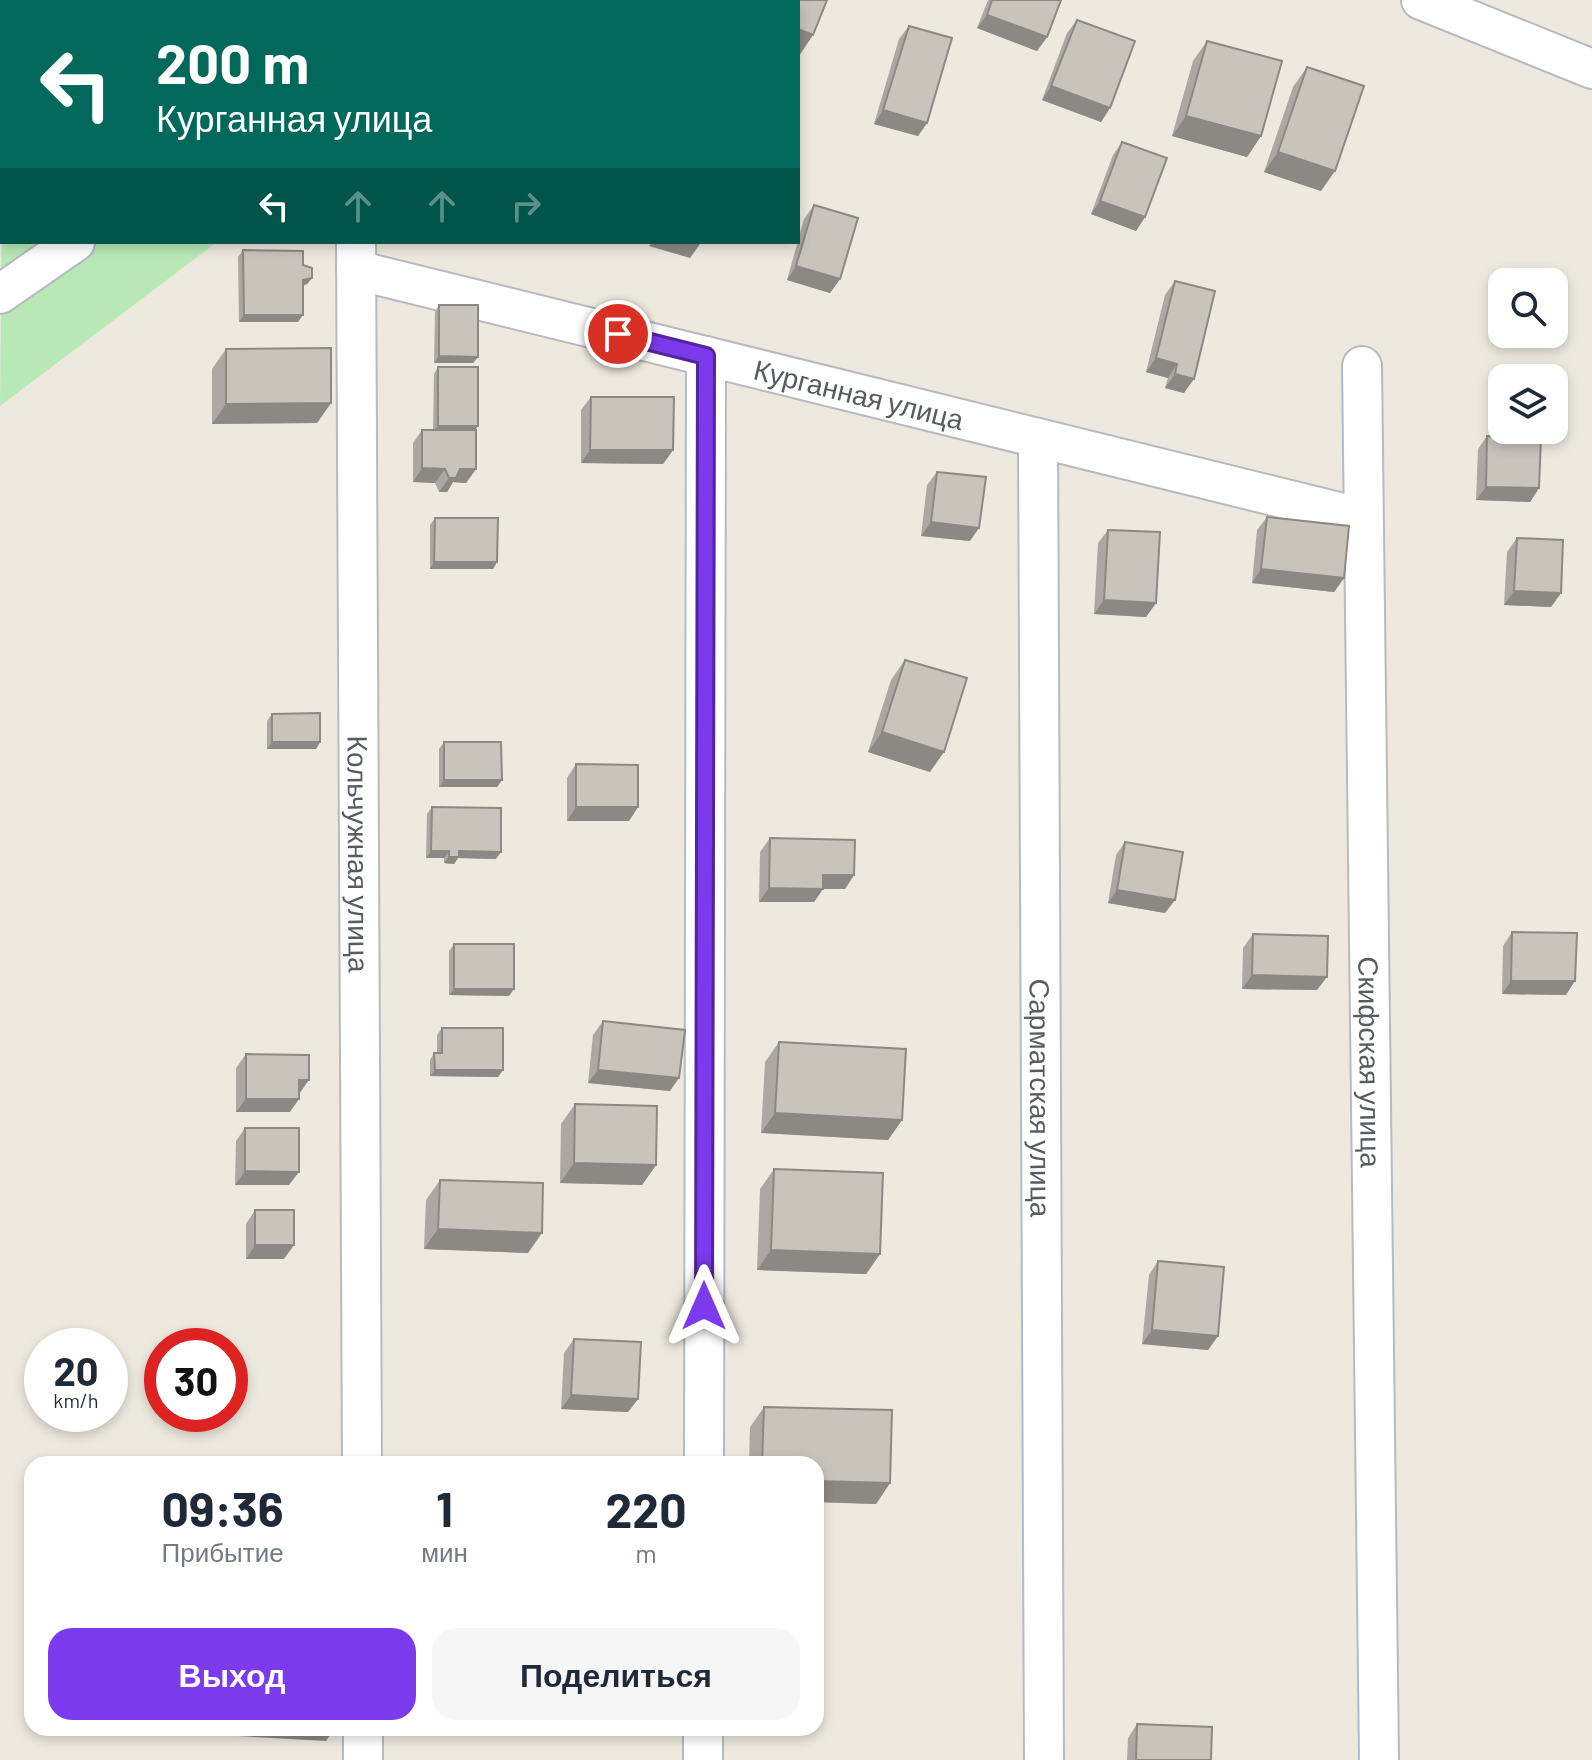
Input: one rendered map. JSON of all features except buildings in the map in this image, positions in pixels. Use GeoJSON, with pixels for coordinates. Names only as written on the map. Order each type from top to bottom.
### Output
{"type":"FeatureCollection","features":[{"type":"Feature","properties":{"kind":"street"},"geometry":{"type":"LineString","coordinates":[[1421,0],[1592,69]]}},
{"type":"Feature","properties":{"kind":"street"},"geometry":{"type":"LineString","coordinates":[[0,294],[72,244]]}},
{"type":"Feature","properties":{"kind":"street","name":"Курганная улица"},"geometry":{"type":"LineString","coordinates":[[356,256],[706,356],[1363,518]]}},
{"type":"Feature","properties":{"kind":"street","name":"Кольчужная улица"},"geometry":{"type":"LineString","coordinates":[[356,256],[362,1456]]}},
{"type":"Feature","properties":{"kind":"street"},"geometry":{"type":"LineString","coordinates":[[704,1456],[706,356]]}},
{"type":"Feature","properties":{"kind":"street","name":"Скифская улица"},"geometry":{"type":"LineString","coordinates":[[1362,366],[1379,1760]]}},
{"type":"Feature","properties":{"kind":"street","name":"Сарматская улица"},"geometry":{"type":"LineString","coordinates":[[1038,438],[1044,1760]]}},
{"type":"Feature","properties":{"kind":"street"},"geometry":{"type":"LineString","coordinates":[[363,1736],[363,1760]]}},
{"type":"Feature","properties":{"kind":"street"},"geometry":{"type":"LineString","coordinates":[[703,1736],[703,1760]]}},
{"type":"Feature","properties":{"kind":"green space"},"geometry":{"type":"Polygon","coordinates":[[[2,244],[214,244],[0,406],[2,244]]]}},
{"type":"Feature","properties":{"kind":"route"},"geometry":{"type":"LineString","coordinates":[[618,334],[706,356],[704,1306]]}}]}
